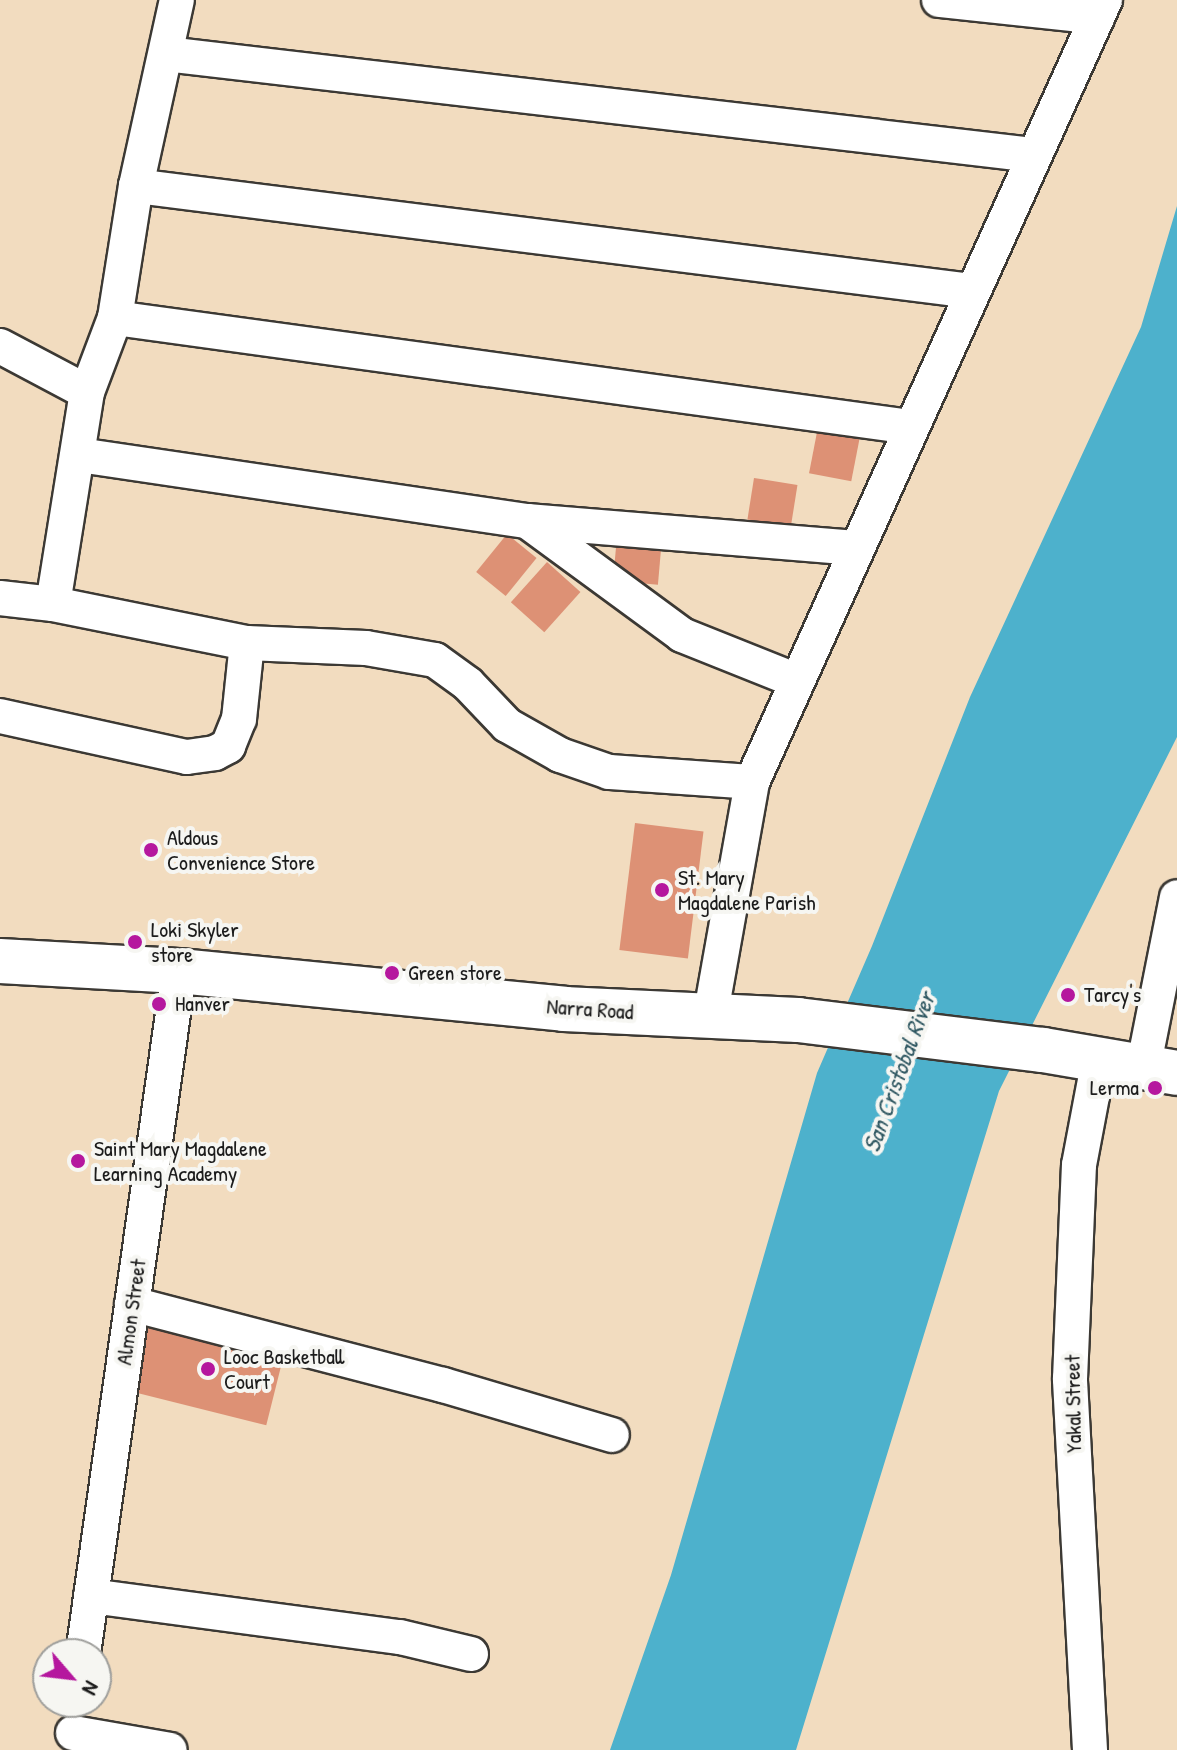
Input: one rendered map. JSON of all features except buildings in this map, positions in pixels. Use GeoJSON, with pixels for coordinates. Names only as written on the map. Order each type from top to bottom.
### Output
{"type":"FeatureCollection","features":[{"type":"Feature","properties":{"kind":"main road","name":"Narra Road"},"geometry":{"type":"LineString","coordinates":[[0,961],[179,971],[564,1009],[798,1020],[1035,1049],[1160,1071]]}},
{"type":"Feature","properties":{"kind":"street"},"geometry":{"type":"LineString","coordinates":[[53,604],[87,392],[115,318],[136,186],[177,0]]}},
{"type":"Feature","properties":{"kind":"street"},"geometry":{"type":"LineString","coordinates":[[710,1018],[752,782],[1101,8],[939,0]]}},
{"type":"Feature","properties":{"kind":"street"},"geometry":{"type":"LineString","coordinates":[[166,54],[1034,155]]}},
{"type":"Feature","properties":{"kind":"street"},"geometry":{"type":"LineString","coordinates":[[136,186],[972,291]]}},
{"type":"Feature","properties":{"kind":"street"},"geometry":{"type":"LineString","coordinates":[[115,318],[911,427]]}},
{"type":"Feature","properties":{"kind":"street"},"geometry":{"type":"LineString","coordinates":[[0,346],[87,392]]}},
{"type":"Feature","properties":{"kind":"street"},"geometry":{"type":"LineString","coordinates":[[79,455],[527,521],[856,548]]}},
{"type":"Feature","properties":{"kind":"street"},"geometry":{"type":"LineString","coordinates":[[527,521],[682,635],[797,681]]}},
{"type":"Feature","properties":{"kind":"street"},"geometry":{"type":"LineString","coordinates":[[0,598],[53,604],[247,643],[366,648],[435,660],[468,684],[507,725],[560,755],[609,772],[752,782]]}},
{"type":"Feature","properties":{"kind":"street"},"geometry":{"type":"LineString","coordinates":[[0,716],[187,757],[215,753],[228,746],[239,719],[247,643]]}},
{"type":"Feature","properties":{"kind":"street"},"geometry":{"type":"LineString","coordinates":[[1160,1071],[1177,897]]}},
{"type":"Feature","properties":{"kind":"street","name":"Almon Street"},"geometry":{"type":"LineString","coordinates":[[85,1638],[179,971]]}},
{"type":"Feature","properties":{"kind":"street","name":"Yakal Street"},"geometry":{"type":"LineString","coordinates":[[1090,1750],[1070,1379],[1079,1165],[1099,1059]]}},
{"type":"Feature","properties":{"kind":"street"},"geometry":{"type":"LineString","coordinates":[[132,1304],[457,1389],[612,1435]]}},
{"type":"Feature","properties":{"kind":"street"},"geometry":{"type":"LineString","coordinates":[[91,1596],[400,1637],[471,1654]]}},
{"type":"Feature","properties":{"kind":"street"},"geometry":{"type":"LineString","coordinates":[[73,1728],[170,1750]]}},
{"type":"Feature","properties":{"kind":"water","name":"San Cristobal River"},"geometry":{"type":"Polygon","coordinates":[[[1177,206],[1177,737],[999,1091],[796,1750],[610,1750],[671,1575],[817,1073],[872,946],[970,697],[1141,327],[1177,206]]]}},
{"type":"Feature","properties":{"kind":"place","name":"Aldous Convenience Store"},"geometry":{"type":"Point","coordinates":[151,850]}},
{"type":"Feature","properties":{"kind":"place","name":"St. Mary Magdalene Parish"},"geometry":{"type":"Point","coordinates":[662,890]}},
{"type":"Feature","properties":{"kind":"place","name":"Loki Skyler store"},"geometry":{"type":"Point","coordinates":[135,942]}},
{"type":"Feature","properties":{"kind":"place","name":"Green store"},"geometry":{"type":"Point","coordinates":[392,973]}},
{"type":"Feature","properties":{"kind":"place","name":"Tarcy's"},"geometry":{"type":"Point","coordinates":[1068,995]}},
{"type":"Feature","properties":{"kind":"place","name":"Hanver"},"geometry":{"type":"Point","coordinates":[159,1004]}},
{"type":"Feature","properties":{"kind":"place","name":"Lerma"},"geometry":{"type":"Point","coordinates":[1155,1088]}},
{"type":"Feature","properties":{"kind":"place","name":"Saint Mary Magdalene Learning Academy"},"geometry":{"type":"Point","coordinates":[78,1161]}},
{"type":"Feature","properties":{"kind":"place","name":"Looc Basketball Court"},"geometry":{"type":"Point","coordinates":[208,1369]}}]}
